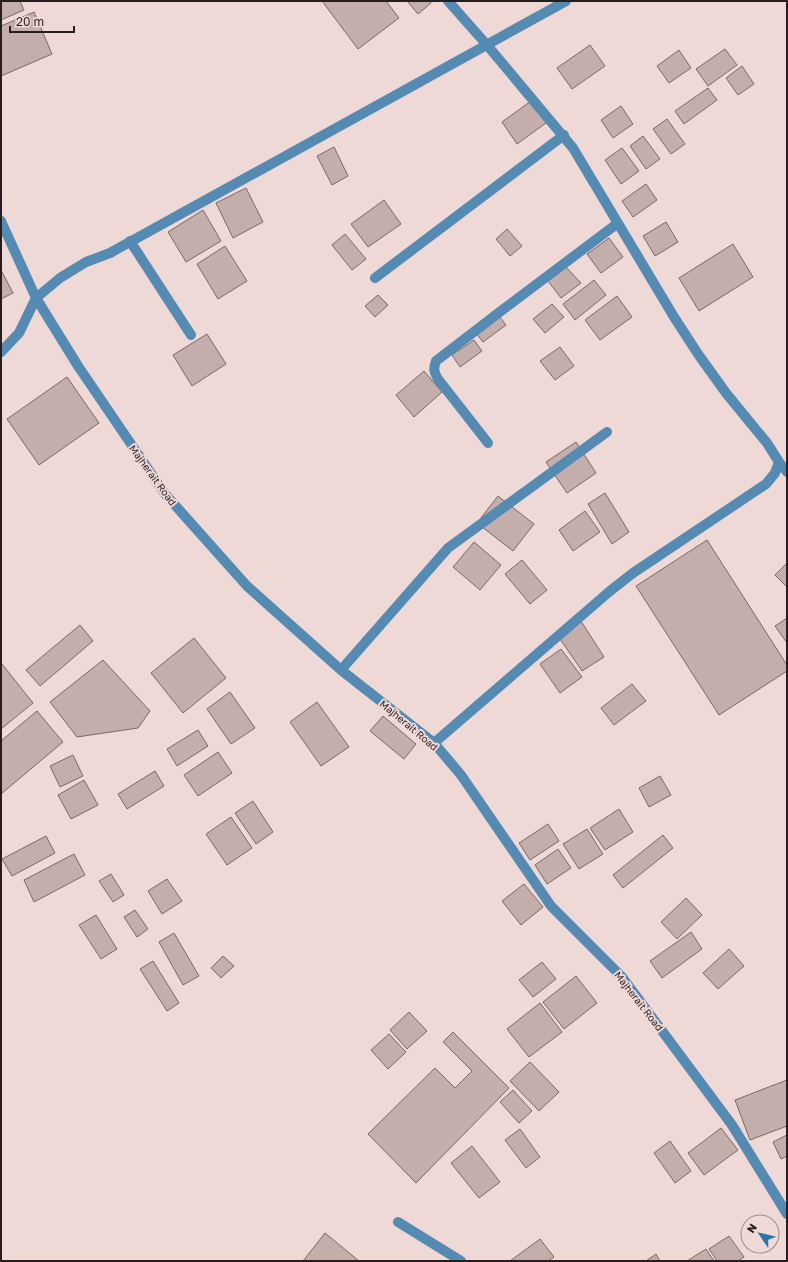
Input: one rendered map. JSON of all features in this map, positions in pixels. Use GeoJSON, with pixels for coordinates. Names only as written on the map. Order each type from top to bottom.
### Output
{"type":"FeatureCollection","features":[{"type":"Feature","properties":{"kind":"street"},"geometry":{"type":"LineString","coordinates":[[448,1],[564,135],[698,354],[726,393],[767,443],[787,472]]}},
{"type":"Feature","properties":{"kind":"street"},"geometry":{"type":"LineString","coordinates":[[1,352],[19,333],[36,298],[60,278],[86,262],[110,253],[566,1]]}},
{"type":"Feature","properties":{"kind":"street"},"geometry":{"type":"LineString","coordinates":[[375,278],[564,135]]}},
{"type":"Feature","properties":{"kind":"street","name":"Majherait Road"},"geometry":{"type":"LineString","coordinates":[[1,221],[36,298],[78,366],[165,494],[247,586],[341,670],[434,743],[461,775],[551,906],[622,977],[732,1125],[787,1214]]}},
{"type":"Feature","properties":{"kind":"street"},"geometry":{"type":"LineString","coordinates":[[488,443],[438,379],[434,372],[436,361],[618,222]]}},
{"type":"Feature","properties":{"kind":"street"},"geometry":{"type":"LineString","coordinates":[[130,241],[191,335]]}},
{"type":"Feature","properties":{"kind":"street"},"geometry":{"type":"LineString","coordinates":[[341,670],[448,548],[607,432]]}},
{"type":"Feature","properties":{"kind":"street"},"geometry":{"type":"LineString","coordinates":[[434,743],[627,577],[766,484],[775,473],[779,462]]}},
{"type":"Feature","properties":{"kind":"street"},"geometry":{"type":"LineString","coordinates":[[398,1222],[461,1261]]}},
{"type":"Feature","properties":{"kind":"building"},"geometry":{"type":"Polygon","coordinates":[[[1,1],[20,1],[24,10],[1,20],[1,1]]]}},
{"type":"Feature","properties":{"kind":"building"},"geometry":{"type":"Polygon","coordinates":[[[322,1],[386,1],[399,18],[358,49],[322,1]]]}},
{"type":"Feature","properties":{"kind":"building"},"geometry":{"type":"Polygon","coordinates":[[[407,1],[430,1],[431,3],[418,14],[407,1]]]}},
{"type":"Feature","properties":{"kind":"building"},"geometry":{"type":"Polygon","coordinates":[[[34,12],[52,54],[1,76],[1,26],[34,12]]]}},
{"type":"Feature","properties":{"kind":"building"},"geometry":{"type":"Polygon","coordinates":[[[590,45],[605,66],[572,89],[557,68],[590,45]]]}},
{"type":"Feature","properties":{"kind":"building"},"geometry":{"type":"Polygon","coordinates":[[[725,49],[737,65],[708,86],[696,69],[725,49]]]}},
{"type":"Feature","properties":{"kind":"building"},"geometry":{"type":"Polygon","coordinates":[[[679,50],[691,68],[669,83],[657,66],[679,50]]]}},
{"type":"Feature","properties":{"kind":"building"},"geometry":{"type":"Polygon","coordinates":[[[742,66],[754,84],[738,95],[726,78],[742,66]]]}},
{"type":"Feature","properties":{"kind":"building"},"geometry":{"type":"Polygon","coordinates":[[[708,88],[717,100],[684,124],[675,111],[708,88]]]}},
{"type":"Feature","properties":{"kind":"building"},"geometry":{"type":"Polygon","coordinates":[[[531,101],[546,123],[517,144],[502,122],[531,101]]]}},
{"type":"Feature","properties":{"kind":"building"},"geometry":{"type":"Polygon","coordinates":[[[621,106],[633,124],[613,138],[601,120],[621,106]]]}},
{"type":"Feature","properties":{"kind":"building"},"geometry":{"type":"Polygon","coordinates":[[[667,119],[685,144],[671,154],[653,129],[667,119]]]}},
{"type":"Feature","properties":{"kind":"building"},"geometry":{"type":"Polygon","coordinates":[[[643,136],[660,159],[646,169],[630,146],[643,136]]]}},
{"type":"Feature","properties":{"kind":"building"},"geometry":{"type":"Polygon","coordinates":[[[334,147],[348,176],[332,185],[317,156],[334,147]]]}},
{"type":"Feature","properties":{"kind":"building"},"geometry":{"type":"Polygon","coordinates":[[[622,148],[639,171],[621,184],[605,160],[622,148]]]}},
{"type":"Feature","properties":{"kind":"building"},"geometry":{"type":"Polygon","coordinates":[[[646,184],[657,200],[633,217],[622,201],[646,184]]]}},
{"type":"Feature","properties":{"kind":"building"},"geometry":{"type":"Polygon","coordinates":[[[246,188],[263,222],[233,238],[216,203],[246,188]]]}},
{"type":"Feature","properties":{"kind":"building"},"geometry":{"type":"Polygon","coordinates":[[[384,200],[401,224],[368,247],[351,224],[384,200]]]}},
{"type":"Feature","properties":{"kind":"building"},"geometry":{"type":"Polygon","coordinates":[[[203,210],[221,241],[186,262],[168,232],[203,210]]]}},
{"type":"Feature","properties":{"kind":"building"},"geometry":{"type":"Polygon","coordinates":[[[666,222],[678,242],[655,256],[643,236],[666,222]]]}},
{"type":"Feature","properties":{"kind":"building"},"geometry":{"type":"Polygon","coordinates":[[[507,229],[522,246],[510,256],[496,239],[507,229]]]}},
{"type":"Feature","properties":{"kind":"building"},"geometry":{"type":"Polygon","coordinates":[[[345,234],[366,259],[352,270],[332,245],[345,234]]]}},
{"type":"Feature","properties":{"kind":"building"},"geometry":{"type":"Polygon","coordinates":[[[609,238],[623,257],[601,273],[587,254],[609,238]]]}},
{"type":"Feature","properties":{"kind":"building"},"geometry":{"type":"Polygon","coordinates":[[[733,244],[753,277],[699,311],[679,278],[733,244]]]}},
{"type":"Feature","properties":{"kind":"building"},"geometry":{"type":"Polygon","coordinates":[[[225,246],[247,281],[218,299],[197,264],[225,246]]]}},
{"type":"Feature","properties":{"kind":"building"},"geometry":{"type":"Polygon","coordinates":[[[564,265],[581,283],[561,298],[548,281],[564,265]]]}},
{"type":"Feature","properties":{"kind":"building"},"geometry":{"type":"Polygon","coordinates":[[[1,270],[13,293],[1,299],[1,270]]]}},
{"type":"Feature","properties":{"kind":"building"},"geometry":{"type":"Polygon","coordinates":[[[594,280],[606,295],[575,320],[563,304],[594,280]]]}},
{"type":"Feature","properties":{"kind":"building"},"geometry":{"type":"Polygon","coordinates":[[[378,295],[388,305],[375,317],[365,306],[378,295]]]}},
{"type":"Feature","properties":{"kind":"building"},"geometry":{"type":"Polygon","coordinates":[[[617,296],[632,317],[600,340],[585,320],[617,296]]]}},
{"type":"Feature","properties":{"kind":"building"},"geometry":{"type":"Polygon","coordinates":[[[552,304],[564,317],[545,333],[533,319],[552,304]]]}},
{"type":"Feature","properties":{"kind":"building"},"geometry":{"type":"Polygon","coordinates":[[[499,316],[506,325],[483,342],[476,333],[499,316]]]}},
{"type":"Feature","properties":{"kind":"building"},"geometry":{"type":"Polygon","coordinates":[[[207,334],[226,364],[192,386],[173,355],[207,334]]]}},
{"type":"Feature","properties":{"kind":"building"},"geometry":{"type":"Polygon","coordinates":[[[474,340],[482,351],[460,367],[452,355],[474,340]]]}},
{"type":"Feature","properties":{"kind":"building"},"geometry":{"type":"Polygon","coordinates":[[[560,347],[574,366],[555,380],[540,361],[560,347]]]}},
{"type":"Feature","properties":{"kind":"building"},"geometry":{"type":"Polygon","coordinates":[[[424,371],[442,392],[414,417],[396,395],[424,371]]]}},
{"type":"Feature","properties":{"kind":"building"},"geometry":{"type":"Polygon","coordinates":[[[67,377],[99,423],[39,465],[7,419],[67,377]]]}},
{"type":"Feature","properties":{"kind":"building"},"geometry":{"type":"Polygon","coordinates":[[[576,442],[596,473],[567,493],[546,462],[576,442]]]}},
{"type":"Feature","properties":{"kind":"building"},"geometry":{"type":"Polygon","coordinates":[[[605,493],[629,532],[612,544],[588,504],[605,493]]]}},
{"type":"Feature","properties":{"kind":"building"},"geometry":{"type":"Polygon","coordinates":[[[498,496],[534,524],[513,551],[477,523],[498,496]]]}},
{"type":"Feature","properties":{"kind":"building"},"geometry":{"type":"Polygon","coordinates":[[[585,511],[600,532],[573,551],[559,530],[585,511]]]}},
{"type":"Feature","properties":{"kind":"building"},"geometry":{"type":"Polygon","coordinates":[[[707,540],[787,665],[787,671],[719,715],[636,586],[707,540]]]}},
{"type":"Feature","properties":{"kind":"building"},"geometry":{"type":"Polygon","coordinates":[[[474,542],[501,565],[480,590],[453,567],[474,542]]]}},
{"type":"Feature","properties":{"kind":"building"},"geometry":{"type":"Polygon","coordinates":[[[522,560],[547,590],[530,604],[505,574],[522,560]]]}},
{"type":"Feature","properties":{"kind":"building"},"geometry":{"type":"Polygon","coordinates":[[[787,563],[787,587],[775,575],[787,563]]]}},
{"type":"Feature","properties":{"kind":"building"},"geometry":{"type":"Polygon","coordinates":[[[787,618],[787,643],[775,626],[787,618]]]}},
{"type":"Feature","properties":{"kind":"building"},"geometry":{"type":"Polygon","coordinates":[[[581,621],[604,657],[582,671],[558,636],[581,621]]]}},
{"type":"Feature","properties":{"kind":"building"},"geometry":{"type":"Polygon","coordinates":[[[80,625],[93,641],[40,686],[26,670],[80,625]]]}},
{"type":"Feature","properties":{"kind":"building"},"geometry":{"type":"Polygon","coordinates":[[[194,638],[226,678],[183,713],[151,673],[194,638]]]}},
{"type":"Feature","properties":{"kind":"building"},"geometry":{"type":"Polygon","coordinates":[[[561,649],[582,677],[560,693],[540,664],[561,649]]]}},
{"type":"Feature","properties":{"kind":"building"},"geometry":{"type":"Polygon","coordinates":[[[103,660],[150,711],[138,728],[77,737],[50,702],[103,660]]]}},
{"type":"Feature","properties":{"kind":"building"},"geometry":{"type":"Polygon","coordinates":[[[2,664],[33,703],[1,729],[1,665],[2,664]]]}},
{"type":"Feature","properties":{"kind":"building"},"geometry":{"type":"Polygon","coordinates":[[[632,684],[646,701],[614,725],[601,708],[632,684]]]}},
{"type":"Feature","properties":{"kind":"building"},"geometry":{"type":"Polygon","coordinates":[[[230,692],[255,728],[231,744],[207,709],[230,692]]]}},
{"type":"Feature","properties":{"kind":"building"},"geometry":{"type":"Polygon","coordinates":[[[317,702],[349,747],[321,766],[290,722],[317,702]]]}},
{"type":"Feature","properties":{"kind":"building"},"geometry":{"type":"Polygon","coordinates":[[[37,711],[63,742],[1,794],[1,741],[37,711]]]}},
{"type":"Feature","properties":{"kind":"building"},"geometry":{"type":"Polygon","coordinates":[[[383,716],[416,744],[404,759],[370,731],[383,716]]]}},
{"type":"Feature","properties":{"kind":"building"},"geometry":{"type":"Polygon","coordinates":[[[198,730],[208,746],[177,766],[167,749],[198,730]]]}},
{"type":"Feature","properties":{"kind":"building"},"geometry":{"type":"Polygon","coordinates":[[[218,752],[232,773],[198,796],[184,775],[218,752]]]}},
{"type":"Feature","properties":{"kind":"building"},"geometry":{"type":"Polygon","coordinates":[[[73,755],[83,776],[60,787],[50,766],[73,755]]]}},
{"type":"Feature","properties":{"kind":"building"},"geometry":{"type":"Polygon","coordinates":[[[155,771],[164,786],[127,809],[118,794],[155,771]]]}},
{"type":"Feature","properties":{"kind":"building"},"geometry":{"type":"Polygon","coordinates":[[[660,776],[671,795],[649,807],[639,788],[660,776]]]}},
{"type":"Feature","properties":{"kind":"building"},"geometry":{"type":"Polygon","coordinates":[[[84,780],[98,805],[71,819],[58,795],[84,780]]]}},
{"type":"Feature","properties":{"kind":"building"},"geometry":{"type":"Polygon","coordinates":[[[253,801],[273,832],[256,844],[235,813],[253,801]]]}},
{"type":"Feature","properties":{"kind":"building"},"geometry":{"type":"Polygon","coordinates":[[[619,809],[633,832],[605,850],[590,828],[619,809]]]}},
{"type":"Feature","properties":{"kind":"building"},"geometry":{"type":"Polygon","coordinates":[[[231,817],[252,848],[227,865],[206,834],[231,817]]]}},
{"type":"Feature","properties":{"kind":"building"},"geometry":{"type":"Polygon","coordinates":[[[548,824],[559,841],[530,860],[519,843],[548,824]]]}},
{"type":"Feature","properties":{"kind":"building"},"geometry":{"type":"Polygon","coordinates":[[[587,829],[603,854],[579,869],[563,844],[587,829]]]}},
{"type":"Feature","properties":{"kind":"building"},"geometry":{"type":"Polygon","coordinates":[[[663,835],[673,848],[623,888],[613,875],[663,835]]]}},
{"type":"Feature","properties":{"kind":"building"},"geometry":{"type":"Polygon","coordinates":[[[46,836],[55,853],[12,876],[2,859],[46,836]]]}},
{"type":"Feature","properties":{"kind":"building"},"geometry":{"type":"Polygon","coordinates":[[[558,849],[571,868],[547,884],[535,865],[558,849]]]}},
{"type":"Feature","properties":{"kind":"building"},"geometry":{"type":"Polygon","coordinates":[[[74,854],[85,875],[34,902],[24,880],[74,854]]]}},
{"type":"Feature","properties":{"kind":"building"},"geometry":{"type":"Polygon","coordinates":[[[111,874],[124,895],[113,902],[99,881],[111,874]]]}},
{"type":"Feature","properties":{"kind":"building"},"geometry":{"type":"Polygon","coordinates":[[[167,879],[182,901],[162,914],[148,891],[167,879]]]}},
{"type":"Feature","properties":{"kind":"building"},"geometry":{"type":"Polygon","coordinates":[[[524,884],[543,907],[521,925],[502,901],[524,884]]]}},
{"type":"Feature","properties":{"kind":"building"},"geometry":{"type":"Polygon","coordinates":[[[686,898],[702,915],[677,939],[661,922],[686,898]]]}},
{"type":"Feature","properties":{"kind":"building"},"geometry":{"type":"Polygon","coordinates":[[[135,910],[148,929],[137,937],[124,917],[135,910]]]}},
{"type":"Feature","properties":{"kind":"building"},"geometry":{"type":"Polygon","coordinates":[[[96,915],[117,949],[101,959],[79,925],[96,915]]]}},
{"type":"Feature","properties":{"kind":"building"},"geometry":{"type":"Polygon","coordinates":[[[691,932],[702,949],[662,978],[650,961],[691,932]]]}},
{"type":"Feature","properties":{"kind":"building"},"geometry":{"type":"Polygon","coordinates":[[[174,933],[199,976],[183,985],[159,942],[174,933]]]}},
{"type":"Feature","properties":{"kind":"building"},"geometry":{"type":"Polygon","coordinates":[[[729,949],[744,966],[718,989],[703,973],[729,949]]]}},
{"type":"Feature","properties":{"kind":"building"},"geometry":{"type":"Polygon","coordinates":[[[223,956],[234,966],[221,978],[211,968],[223,956]]]}},
{"type":"Feature","properties":{"kind":"building"},"geometry":{"type":"Polygon","coordinates":[[[153,961],[179,1003],[167,1011],[140,969],[153,961]]]}},
{"type":"Feature","properties":{"kind":"building"},"geometry":{"type":"Polygon","coordinates":[[[542,962],[556,979],[533,997],[519,980],[542,962]]]}},
{"type":"Feature","properties":{"kind":"building"},"geometry":{"type":"Polygon","coordinates":[[[576,976],[597,1003],[564,1029],[543,1002],[576,976]]]}},
{"type":"Feature","properties":{"kind":"building"},"geometry":{"type":"Polygon","coordinates":[[[540,1003],[562,1032],[529,1057],[507,1029],[540,1003]]]}},
{"type":"Feature","properties":{"kind":"building"},"geometry":{"type":"Polygon","coordinates":[[[409,1012],[427,1031],[407,1049],[390,1030],[409,1012]]]}},
{"type":"Feature","properties":{"kind":"building"},"geometry":{"type":"Polygon","coordinates":[[[453,1032],[509,1088],[416,1183],[368,1134],[435,1068],[455,1088],[472,1071],[443,1042],[453,1032]]]}},
{"type":"Feature","properties":{"kind":"building"},"geometry":{"type":"Polygon","coordinates":[[[389,1034],[406,1052],[388,1069],[371,1050],[389,1034]]]}},
{"type":"Feature","properties":{"kind":"building"},"geometry":{"type":"Polygon","coordinates":[[[530,1062],[559,1092],[539,1111],[510,1081],[530,1062]]]}},
{"type":"Feature","properties":{"kind":"building"},"geometry":{"type":"Polygon","coordinates":[[[787,1080],[787,1126],[750,1140],[735,1100],[787,1080]]]}},
{"type":"Feature","properties":{"kind":"building"},"geometry":{"type":"Polygon","coordinates":[[[513,1090],[532,1111],[519,1123],[500,1102],[513,1090]]]}},
{"type":"Feature","properties":{"kind":"building"},"geometry":{"type":"Polygon","coordinates":[[[721,1128],[738,1150],[704,1175],[688,1153],[721,1128]]]}},
{"type":"Feature","properties":{"kind":"building"},"geometry":{"type":"Polygon","coordinates":[[[520,1129],[540,1157],[526,1168],[505,1140],[520,1129]]]}},
{"type":"Feature","properties":{"kind":"building"},"geometry":{"type":"Polygon","coordinates":[[[787,1135],[787,1156],[781,1159],[773,1142],[787,1135]]]}},
{"type":"Feature","properties":{"kind":"building"},"geometry":{"type":"Polygon","coordinates":[[[670,1141],[691,1171],[675,1183],[654,1153],[670,1141]]]}},
{"type":"Feature","properties":{"kind":"building"},"geometry":{"type":"Polygon","coordinates":[[[472,1146],[500,1182],[479,1198],[451,1163],[472,1146]]]}},
{"type":"Feature","properties":{"kind":"building"},"geometry":{"type":"Polygon","coordinates":[[[325,1233],[359,1261],[303,1261],[325,1233]]]}},
{"type":"Feature","properties":{"kind":"building"},"geometry":{"type":"Polygon","coordinates":[[[729,1236],[740,1251],[740,1254],[744,1257],[738,1261],[717,1261],[709,1249],[729,1236]]]}},
{"type":"Feature","properties":{"kind":"building"},"geometry":{"type":"Polygon","coordinates":[[[540,1239],[554,1257],[548,1261],[510,1261],[540,1239]]]}},
{"type":"Feature","properties":{"kind":"building"},"geometry":{"type":"Polygon","coordinates":[[[706,1249],[714,1261],[687,1261],[706,1249]]]}},
{"type":"Feature","properties":{"kind":"building"},"geometry":{"type":"Polygon","coordinates":[[[656,1254],[660,1261],[646,1261],[656,1254]]]}}]}
